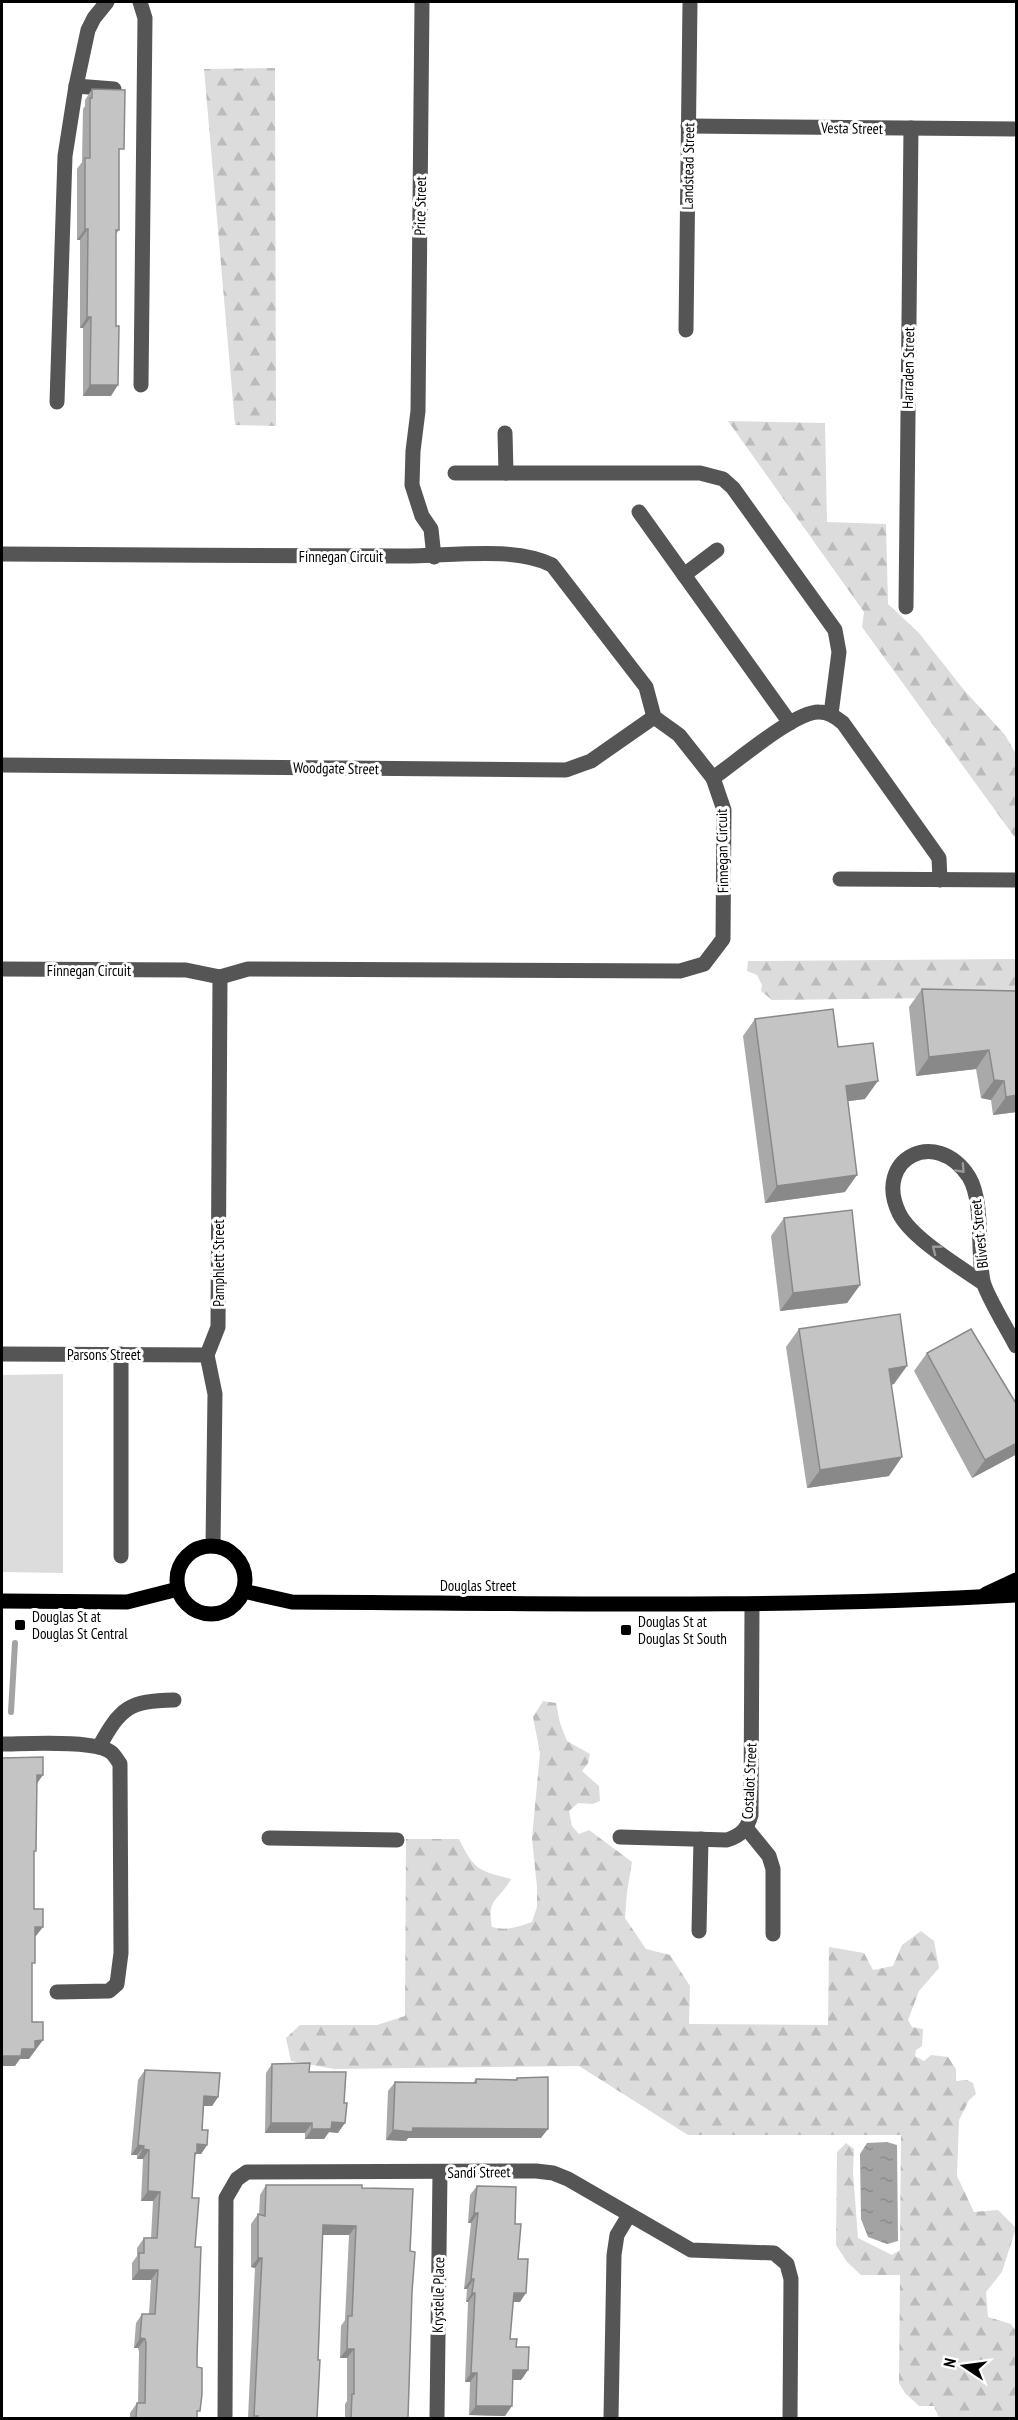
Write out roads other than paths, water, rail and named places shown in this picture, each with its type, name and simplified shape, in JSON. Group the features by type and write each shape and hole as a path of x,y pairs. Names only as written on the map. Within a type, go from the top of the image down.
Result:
{"main road":[{"path":"213,1546 228,1551 239,1561 245,1576 243,1591 234,1605 219,1613 210,1614 194,1610 187,1604 178,1589 177,1576 184,1559 200,1548 213,1546"},
{"name":"Douglas Street","path":"978,1597 1017,1580"},
{"path":"2,1601 127,1602 178,1589"},
{"name":"Douglas Street","path":"243,1591 292,1602 752,1604 920,1601 1017,1595"}],"street":[{"path":"57,402 63,176 76,86 88,30 93,18 107,2"},
{"path":"140,2 145,18 141,385"},
{"name":"Price Street","path":"422,2 418,411 412,451 412,485 422,516 431,529 434,557"},
{"name":"Landstead Street","path":"686,330 690,2"},
{"path":"76,86 114,88"},
{"name":"Vesta Street","path":"688,126 1017,129"},
{"name":"Harraden Street","path":"906,607 911,128"},
{"path":"505,433 506,473"},
{"path":"455,473 700,472 723,478 733,488 835,630 839,652 831,714"},
{"path":"639,512 789,723"},
{"path":"684,575 717,550"},
{"name":"Finnegan Circuit","path":"2,555 434,557 514,553 537,557 552,565 646,687 654,717 679,735 713,778 724,810 723,939 704,964 680,971 248,969 220,977 186,970 2,969"},
{"path":"713,778 800,716 817,711 831,714 843,723 939,858 940,880"},
{"name":"Woodgate Street","path":"2,765 566,770 591,761 654,717"},
{"path":"840,879 1017,880"},
{"name":"Pamphlett Street","path":"207,1355 218,1327 220,977"},
{"name":"Blivest Street","path":"983,1283 913,1231 900,1214 894,1196 894,1181 899,1166 910,1157 925,1150 942,1154 954,1162 969,1178 975,1195 983,1283 1017,1346"},
{"name":"Parsons Street","path":"2,1354 207,1355"},
{"path":"121,1354 121,1556"},
{"path":"207,1355 215,1394 213,1546"},
{"name":"Costalot Street","path":"620,1837 727,1840 747,1829 751,1815 752,1604"},
{"path":"99,1747 112,1724 130,1706 143,1701 174,1701"},
{"path":"2,1744 81,1744 99,1747 111,1752 120,1764 121,1953 117,1984 109,1991 57,1992"},
{"path":"747,1829 769,1856 774,1869 773,1934"},
{"path":"269,1838 397,1840"},
{"path":"699,1931 701,1839"},
{"name":"Sandi Street","path":"225,2418 226,2198 237,2179 247,2172 553,2172 691,2250 774,2253 787,2264 790,2279 790,2418"},
{"name":"Krystelle Place","path":"437,2418 440,2172"},
{"path":"611,2418 614,2255 617,2235 629,2215"}],"water":[{"path":"887,2142 897,2145 898,2241 887,2244 868,2237 861,2219 860,2154 867,2143"}],"waterway":[{"path":"11,1712 15,1643"}],"place":[{"name":"Douglas St at Douglas St Central","path":"20,1625"},
{"name":"Douglas St at Douglas St South","path":"626,1630"}]}
